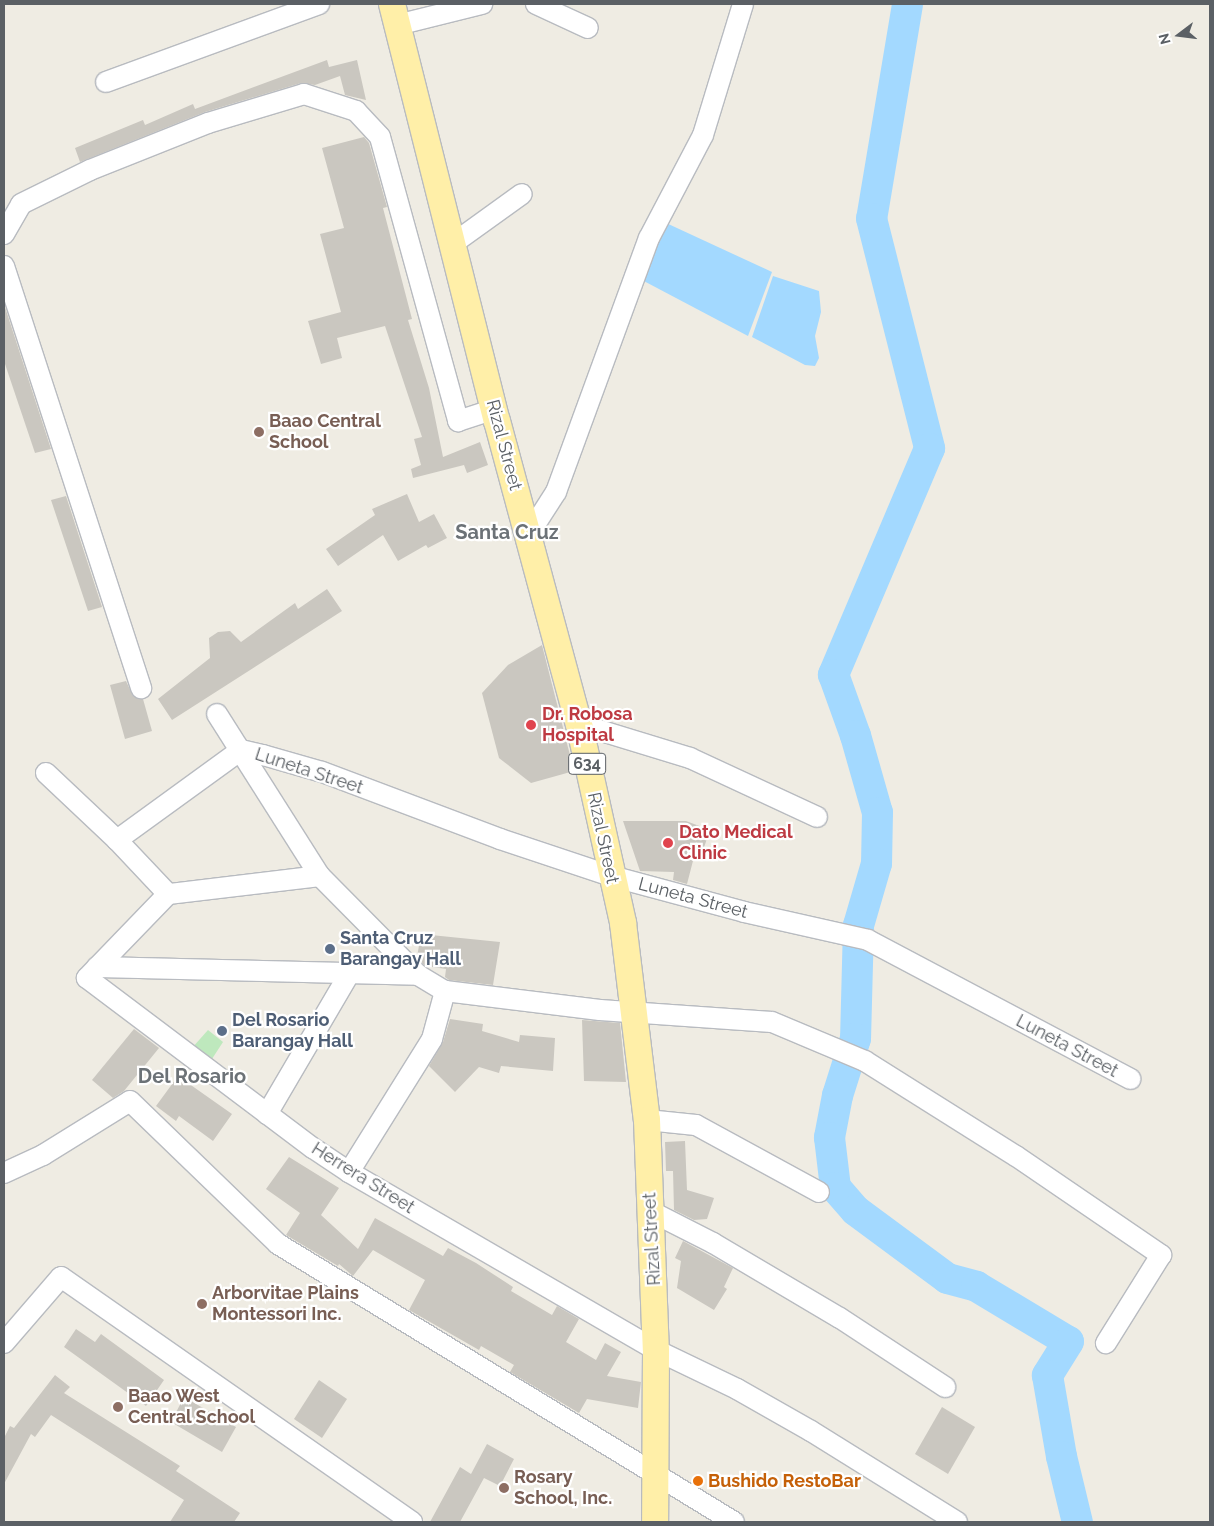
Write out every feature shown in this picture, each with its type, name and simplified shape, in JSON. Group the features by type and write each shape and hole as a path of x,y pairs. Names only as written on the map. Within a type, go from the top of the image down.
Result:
{"main road":[{"name":"Rizal Street","path":"394,14 451,245 579,724 611,876 623,923 647,1120 656,1350 655,1522"}],"street":[{"path":"106,82 319,4"},
{"path":"394,14 482,4"},
{"path":"536,4 588,28"},
{"path":"529,534 556,492 649,238 703,135 743,4"},
{"path":"4,234 21,204 90,170 208,123 304,94 356,111 380,137 458,422 494,409"},
{"path":"451,245 522,194"},
{"path":"4,266 141,688"},
{"path":"217,714 320,876 418,975 445,991 635,1012 772,1022 865,1061 1016,1156 1161,1255 1106,1343"},
{"path":"579,724 690,758 817,817"},
{"path":"117,840 241,750"},
{"name":"Luneta Street","path":"241,750 322,772 500,839 611,876 744,912 858,938 1130,1079"},
{"path":"46,773 117,840 168,894"},
{"path":"92,973 168,894 320,876"},
{"path":"92,973 418,975"},
{"name":"Herrera Street","path":"92,973 267,1114 349,1172 656,1350 736,1389 803,1427 957,1522"},
{"path":"267,1114 349,974"},
{"path":"349,1172 432,1039 445,991"},
{"path":"4,1174 43,1155 130,1101 278,1244 734,1522"},
{"path":"647,1120 696,1125 819,1192"},
{"path":"650,1211 697,1233 840,1318 945,1387"},
{"path":"4,1343 61,1277 412,1522"}],"green space":[{"path":"208,1030 223,1042 210,1062 192,1048"}],"water":[{"path":"664,222 772,272 748,336 640,279"},
{"path":"773,276 819,291 821,312 815,336 819,358 815,366 805,365 752,337"}],"building":[{"path":"327,60 329,67 357,60 366,100 345,95 340,76 315,85 301,83 205,112 80,162 75,148 143,120 145,125 193,104 195,109"},
{"path":"364,137 369,143 387,207 383,208 412,319 408,320 429,388 443,457 480,442 488,465 467,473 464,465 413,478 411,469 421,465 414,439 422,437 385,326 337,338 342,358 321,364 308,321 341,312 320,234 344,228 322,148"},
{"path":"4,304 51,449 35,453 4,361"},
{"path":"407,494 419,522 434,514 447,538 428,548 426,545 398,561 383,535 338,566 326,549 375,515 372,509"},
{"path":"66,496 102,607 88,611 51,500"},
{"path":"327,589 342,611 172,720 158,699 210,658 209,638 218,632 230,631 241,642 295,603 298,609"},
{"name":"Dr. Robosa Hospital","path":"542,645 574,771 531,783 499,758 482,693 508,665"},
{"path":"126,681 133,696 143,699 152,731 125,739 110,685"},
{"name":"Dato Medical Clinic","path":"623,821 686,821 710,830 701,856 694,857 687,884 673,880 674,872 640,871"},
{"path":"421,934 500,942 493,985 449,980 445,977 446,969 425,966 417,957"},
{"path":"450,1019 483,1024 482,1031 519,1042 520,1035 555,1038 553,1071 501,1066 499,1073 479,1067 455,1092 429,1066 443,1042"},
{"path":"582,1020 620,1023 626,1082 584,1081"},
{"path":"134,1029 159,1048 124,1091 113,1098 92,1080"},
{"path":"178,1076 232,1114 213,1141 179,1116 176,1121 156,1106"},
{"path":"685,1141 687,1190 714,1198 707,1219 694,1220 674,1210 673,1171 666,1171 665,1142"},
{"path":"289,1157 339,1188 321,1215 358,1249 375,1218 443,1256 448,1248 476,1263 513,1287 511,1291 552,1315 557,1306 579,1319 566,1342 596,1360 605,1343 621,1352 607,1376 641,1382 638,1408 587,1399 579,1413 510,1372 514,1365 481,1346 479,1350 409,1310 425,1280 373,1250 353,1276 339,1264 338,1266 286,1235 300,1213 266,1189"},
{"path":"683,1241 733,1268 724,1287 727,1289 714,1310 677,1288 681,1261 675,1258"},
{"path":"76,1329 95,1342 101,1334 164,1380 146,1406 64,1347"},
{"path":"55,1375 70,1387 64,1393 180,1466 176,1471 240,1513 234,1522 170,1522 184,1500 51,1415 35,1437 31,1434 4,1484 4,1438 10,1426 14,1428"},
{"path":"319,1380 347,1399 322,1438 294,1419"},
{"path":"184,1397 236,1427 222,1452 171,1422"},
{"path":"942,1407 975,1427 948,1474 915,1454"},
{"path":"487,1444 514,1459 500,1486 484,1478 460,1522 430,1522 460,1467 471,1474"}],"waterway":[{"path":"907,4 871,218 929,448 833,674 855,735 877,812 876,863 858,925 855,1038 837,1095 829,1137 835,1187 855,1210 947,1278 976,1286 1068,1341 1047,1375 1061,1456 1077,1522"}],"place":[{"name":"Baao Central School","path":"259,432"},
{"name":"Dr. Robosa Hospital","path":"531,725"},
{"name":"Dato Medical Clinic","path":"668,843"},
{"name":"Santa Cruz Barangay Hall","path":"330,949"},
{"name":"Del Rosario Barangay Hall","path":"222,1031"},
{"name":"Arborvitae Plains Montessori Inc.","path":"202,1304"},
{"name":"Baao West Central School","path":"118,1407"},
{"name":"Bushido RestoBar","path":"698,1481"},
{"name":"Rosary School, Inc.","path":"504,1488"}],"district":[{"name":"Santa Cruz","path":"507,532"},
{"name":"Del Rosario","path":"192,1076"}]}
